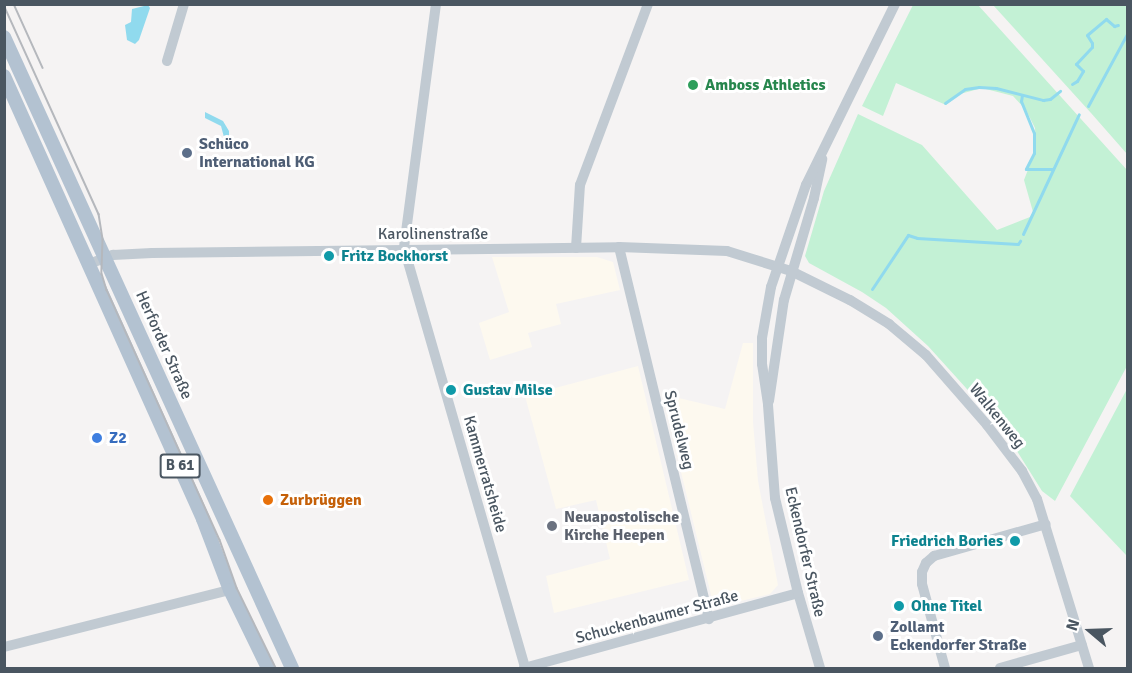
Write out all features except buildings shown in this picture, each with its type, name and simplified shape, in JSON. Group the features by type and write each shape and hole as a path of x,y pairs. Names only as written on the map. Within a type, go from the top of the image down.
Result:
{"main road":[{"name":"Herforder Straße","path":"4,37 106,256 292,669"},
{"name":"B 61","path":"4,76 203,519 230,590 268,669"},
{"path":"230,590 254,587"}],"street":[{"path":"167,61 184,4"},
{"name":"Kammerratsheide","path":"436,4 404,248 525,668"},
{"path":"576,248 580,185 648,4"},
{"name":"Eckendorfer Straße","path":"820,669 798,593 775,498 768,404 763,382 762,338 777,266 806,185 895,4"},
{"name":"Eckendorfer Straße","path":"768,404 780,321 814,198 824,152"},
{"name":"Karolinenstraße","path":"89,264 106,256 172,252 404,248 619,248 718,250 777,266"},
{"name":"Sprudelweg","path":"619,248 709,619"},
{"name":"Walkenweg","path":"777,266 792,271 872,312 926,355 987,425 1022,471 1037,499 1089,669"},
{"path":"945,669 922,584 922,572 926,562 934,556 1046,524"},
{"path":"4,646 230,590"},
{"name":"Schuckenbaumer Straße","path":"525,668 798,593"},
{"path":"1000,669 1082,645"}],"shaded area":[{"path":"492,257 597,257 613,262 620,290 556,304 561,324 528,333 532,347 490,360 479,323 509,312"},
{"path":"743,343 753,343 753,422 758,481 778,585 770,594 720,606 712,599 662,394 725,409"},
{"path":"638,366 689,580 554,613 546,576 610,559 596,500 556,509 525,396"}],"green space":[{"path":"913,5 978,5 1127,170 1127,366 1055,501 1042,491 1012,443 985,409 928,346 886,308 809,263 805,256 824,191 858,114 922,145 997,230 1030,217 1033,212 1024,180 1036,149 1035,128 1026,110 1013,96 982,88 960,94 946,105 896,83 883,116 862,106"},
{"path":"993,5 1127,5 1127,154 1091,113"},
{"path":"1127,389 1128,556 1070,496"}],"water":[{"path":"148,5 150,8 139,40 135,44 127,40 125,25 131,22 132,9"},
{"path":"205,112 223,121 229,131 229,141 225,141 221,126 205,118"}],"waterway":[{"path":"1072,84 1077,81 1083,71 1076,64 1092,47 1087,35 1106,19 1114,26 1118,25"},
{"path":"1088,106 1128,32"},
{"path":"945,103 965,89 979,87 996,88 1043,100 1050,99 1060,91"},
{"path":"1022,95 1021,101 1034,133 1034,153 1026,169 1053,169"},
{"path":"1023,234 1079,114"},
{"path":"872,289 908,235 917,238 1018,244 1020,241"}],"tram line":[{"path":"14,4 43,68"},
{"path":"4,5 99,214 103,240 102,274 107,290 220,540 237,588 276,668"}],"place":[{"name":"Amboss Athletics","path":"693,85"},
{"name":"Schüco International KG","path":"187,153"},
{"name":"Fritz Bockhorst","path":"329,256"},
{"name":"Gustav Milse","path":"451,390"},
{"name":"Z2","path":"97,438"},
{"name":"Zurbrüggen","path":"268,500"},
{"name":"Neuapostolische Kirche Heepen","path":"552,526"},
{"name":"Friedrich Bories","path":"1015,541"},
{"name":"Ohne Titel","path":"899,606"},
{"name":"Zollamt Eckendorfer Straße","path":"878,636"}]}
